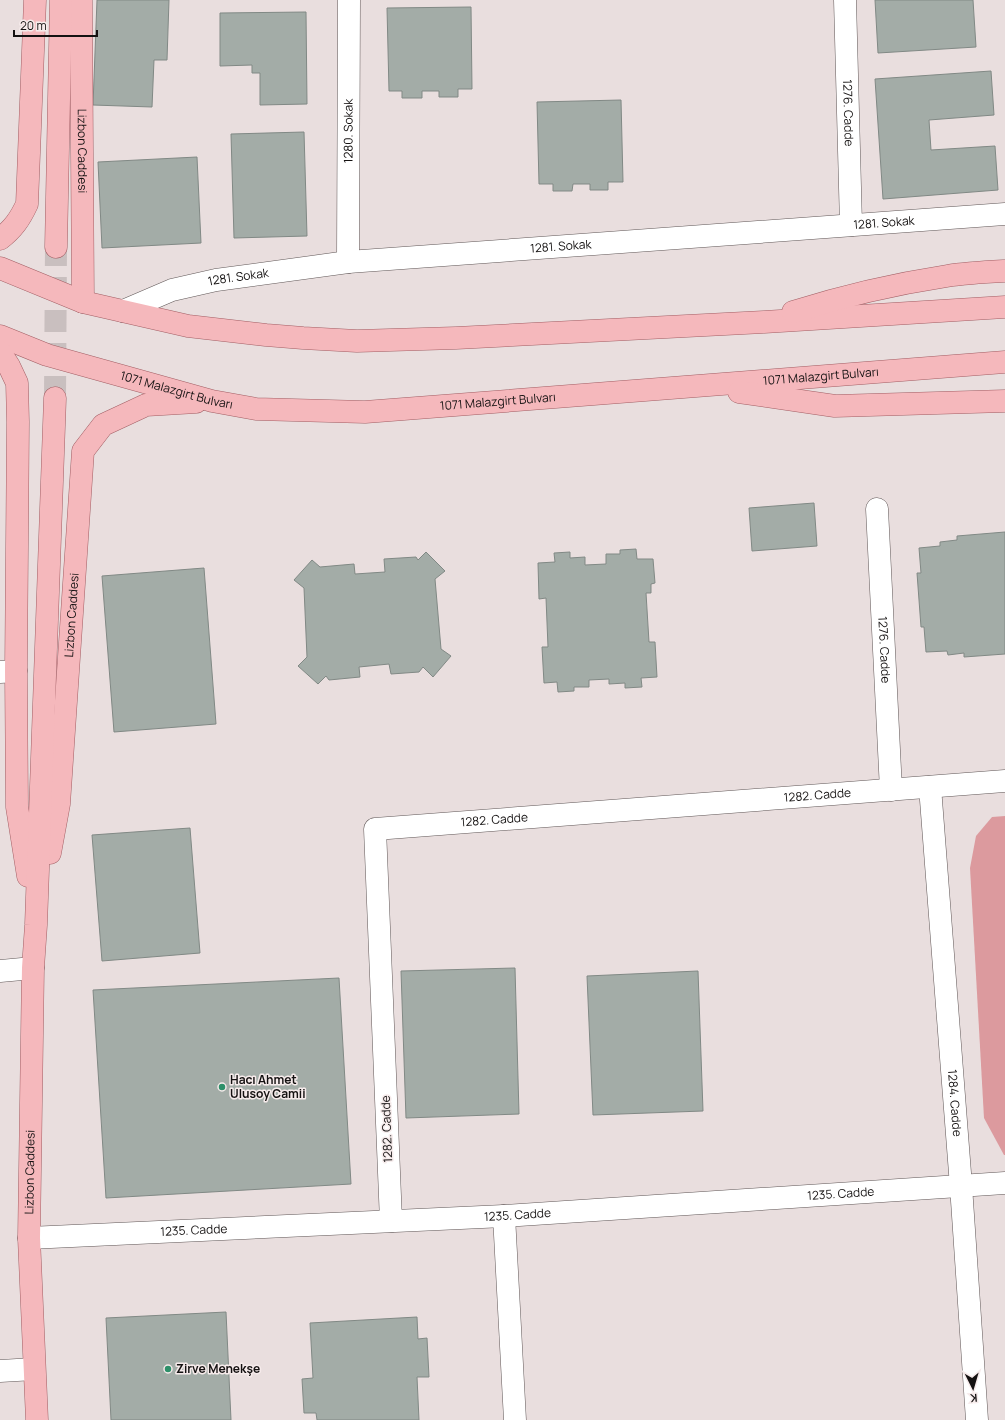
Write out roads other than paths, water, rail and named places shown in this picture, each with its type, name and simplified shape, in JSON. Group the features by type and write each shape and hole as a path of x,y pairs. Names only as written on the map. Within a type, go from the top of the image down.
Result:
{"main road":[{"path":"0,239 10,232 20,218 27,204 35,0"},
{"name":"Lizbon Caddesi","path":"56,247 61,0"},
{"name":"Lizbon Caddesi","path":"81,0 83,302"},
{"path":"0,268 83,302 188,326 303,338 357,341 456,338 764,322 1005,307"},
{"path":"764,322 827,301 884,288 948,276 1005,271"},
{"name":"1071 Malazgirt Bulvarı","path":"0,336 47,355 212,401 256,409 365,412 1005,362"},
{"name":"Lizbon Caddesi","path":"0,352 17,383 18,422 8,671 17,807 36,925"},
{"path":"700,387 835,406 1005,401"},
{"name":"Lizbon Caddesi","path":"37,1420 29,1238 30,1122 33,968 36,925 56,398"},
{"name":"Lizbon Caddesi","path":"36,925 59,804 83,451 102,425 146,405 212,401"}],"street":[{"name":"1280. Sokak","path":"348,262 349,0"},
{"name":"1276. Cadde","path":"845,0 851,225"},
{"name":"1281. Sokak","path":"123,312 172,290 216,280 348,262 1005,214"},
{"name":"1276. Cadde","path":"877,509 891,790"},
{"name":"1282. Cadde","path":"391,1221 375,829 1005,781"},
{"name":"1284. Cadde","path":"930,787 961,1186 977,1420"},
{"path":"0,971 33,968"},
{"name":"1235. Cadde","path":"29,1238 504,1216 1005,1183"},
{"path":"504,1216 515,1420"},
{"path":"0,1371 34,1369"}],"tunnel":[{"path":"55,398 56,247"}],"place":[{"name":"Hacı Ahmet Ulusoy Camii","path":"222,1087"},
{"name":"Zirve Menekşe","path":"168,1369"}]}
